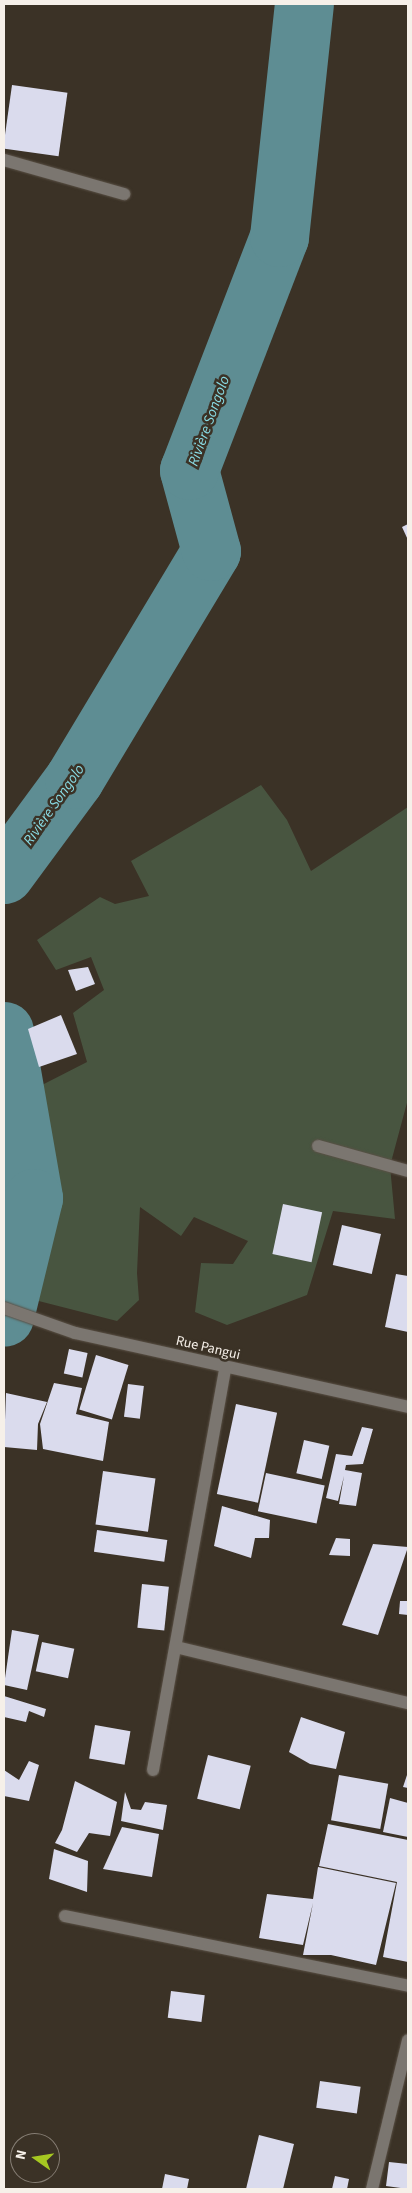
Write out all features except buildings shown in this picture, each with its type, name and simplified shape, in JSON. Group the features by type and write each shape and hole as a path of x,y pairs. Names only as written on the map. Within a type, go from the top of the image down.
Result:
{"street":[{"path":"4,160 124,194"},
{"path":"318,1146 408,1171"},
{"name":"Rue Pangui","path":"4,1308 31,1320 74,1333 408,1407"},
{"path":"153,1770 226,1368"},
{"path":"176,1647 408,1703"},
{"path":"65,1916 408,1986"},
{"path":"372,2189 408,2040"}],"green space":[{"path":"261,785 287,820 311,871 408,807 408,1099 390,1166 395,1219 333,1211 307,1295 227,1325 195,1312 201,1263 233,1264 248,1241 194,1217 181,1236 140,1207 137,1273 139,1300 117,1321 23,1297 4,1286 4,1068 12,1068 8,1041 22,1033 40,1086 87,1062 73,1013 104,990 91,957 56,970 37,940 100,897 115,904 149,896 131,861"}],"waterway":[{"name":"Rivière Songolo","path":"4,874 74,779 211,551 189,470 279,237 304,4"},
{"name":"Rivière Songolo","path":"4,1031 33,1198 4,1317"}]}
